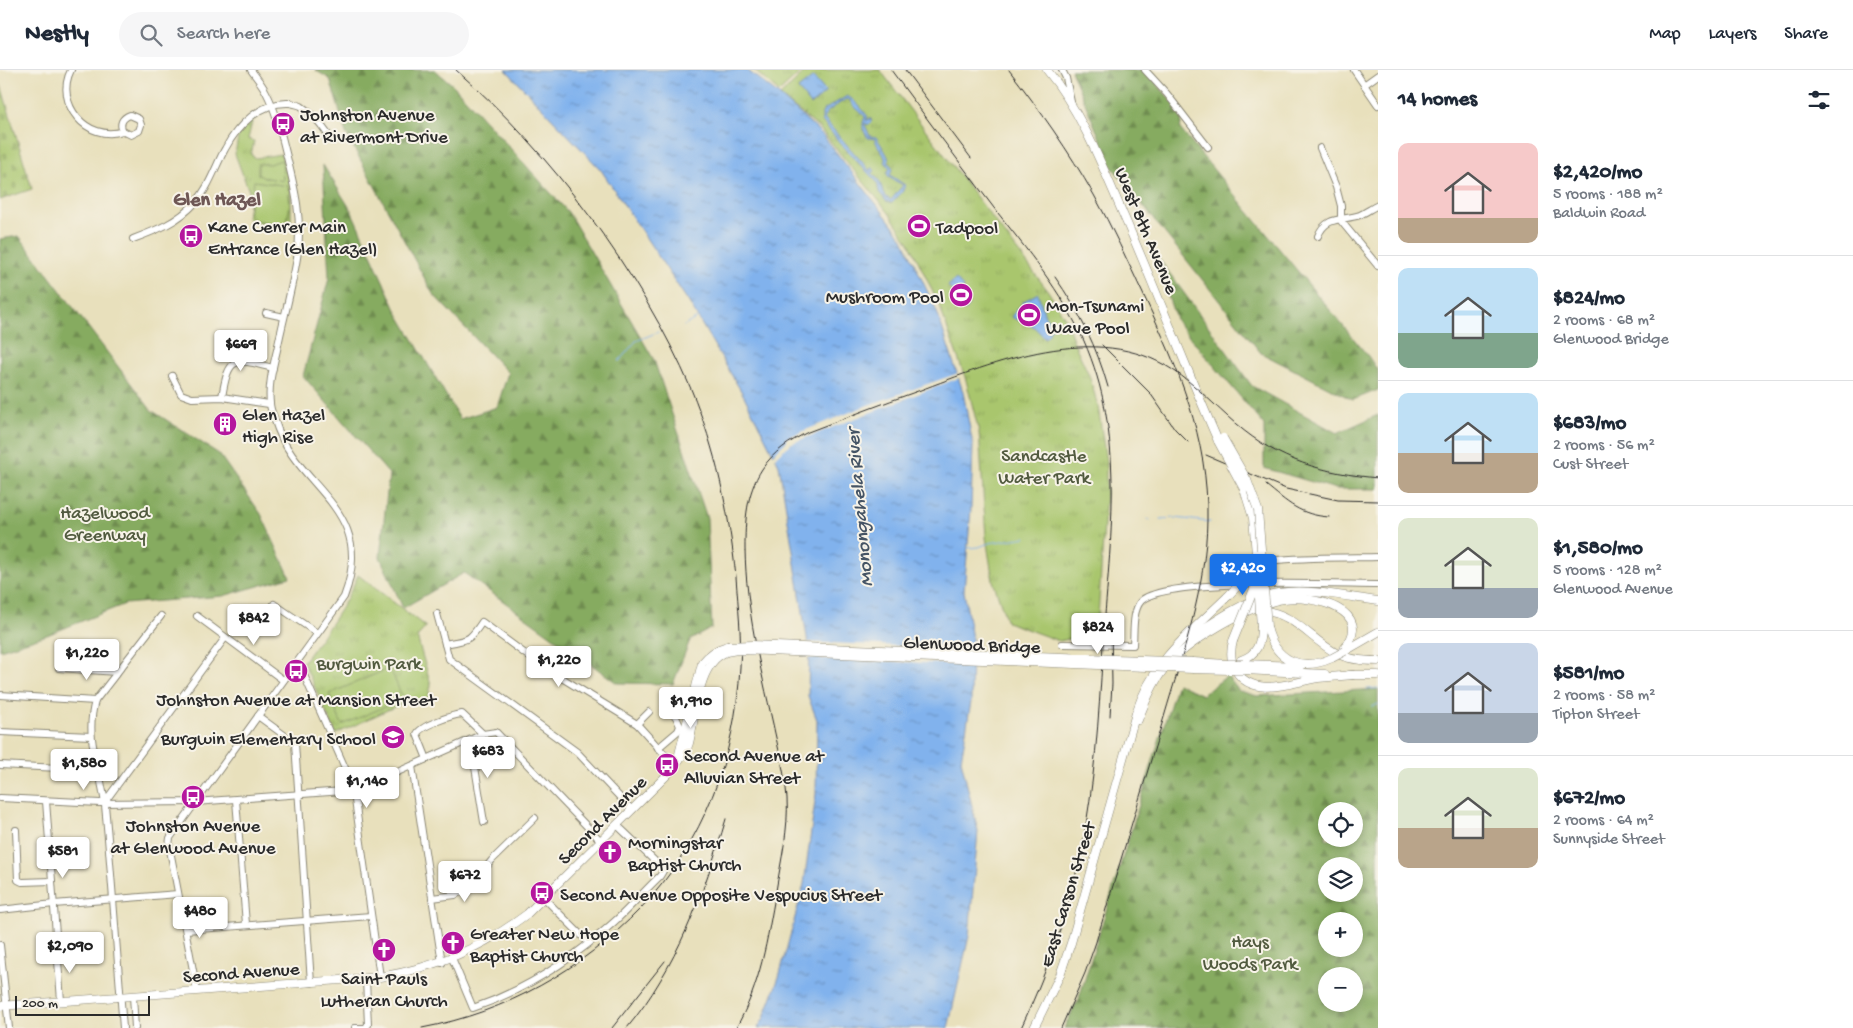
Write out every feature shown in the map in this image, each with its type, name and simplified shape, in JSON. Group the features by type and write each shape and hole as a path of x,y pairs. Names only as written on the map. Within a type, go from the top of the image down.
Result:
{"main road":[{"path":"1047,70 1071,103"},
{"name":"West 8th Avenue","path":"1071,103 1089,135 1203,404 1221,440"},
{"path":"1221,440 1248,500 1253,518 1258,558 1253,596 1233,641 1231,657 1233,666 1244,680 1258,686 1271,687 1318,678 1378,674"},
{"path":"1221,440 1247,480 1258,510 1264,627 1256,651 1243,665"},
{"path":"1121,766 1140,698 1147,683 1167,655 1249,574 1258,558"},
{"path":"1257,575 1264,627 1276,648 1286,658 1304,664 1316,664"},
{"path":"1167,655 1185,641 1222,618 1268,596 1292,592 1378,601"},
{"path":"1121,766 1145,702 1164,669 1186,648 1259,606 1285,599 1300,598 1328,604 1345,612 1350,618 1352,626 1350,640 1344,651"},
{"path":"1236,618 1259,611 1278,613 1336,653 1351,659 1378,662"},
{"path":"1228,665 1294,666 1316,664 1332,658 1378,632"},
{"name":"Second Avenue","path":"3,1005 366,979 411,972 442,963 500,933 527,914 660,784 686,751 706,672 715,658 727,649"},
{"name":"Glenwood Bridge","path":"727,649 1193,666 1228,665"},
{"path":"1351,659 1378,657"},
{"name":"Glenwood Bridge","path":"1193,666 1216,663 1228,665"},
{"path":"1243,665 1353,675"},
{"name":"East Carson Street","path":"1034,1028 1060,975 1071,943 1121,766"}],"street":[{"path":"71,70 65,90 74,114 98,132 118,133 122,131"},
{"path":"197,991 169,840 194,802 344,597 352,570 352,553 347,530 338,511 289,450 278,430 270,404 273,368 298,257 299,224 297,195 278,123 266,92 251,70"},
{"name":"West 8th Avenue","path":"1062,70 1066,78 1071,103"},
{"path":"1145,70 1167,94 1208,147"},
{"path":"1354,70 1378,105"},
{"path":"1364,85 1378,75"},
{"path":"133,239 162,228 180,218 203,193 226,147 243,124 256,112 286,103 299,104 328,133"},
{"path":"1320,148 1336,187 1341,206 1340,218 1378,266"},
{"path":"1318,236 1333,219 1361,214 1378,205"},
{"path":"266,313 284,317"},
{"path":"222,397 228,368 233,364 246,361 273,368"},
{"path":"172,376 181,394 192,398 222,397 270,404"},
{"path":"1244,480 1253,506 1262,585"},
{"path":"1222,585 1223,573 1227,569 1258,558 1378,557"},
{"path":"1062,644 1133,645 1136,612 1139,603 1145,598 1182,588 1222,585 1378,585"},
{"path":"274,604 317,633"},
{"path":"437,614 449,659 577,752 632,810"},
{"path":"123,1028 104,803 91,736 90,717 95,701 161,616"},
{"path":"197,616 283,680"},
{"path":"444,644 467,640 472,637 482,622 539,664 637,724 666,756 676,762"},
{"path":"104,803 225,638"},
{"path":"296,663 300,666 354,791 380,977"},
{"path":"59,668 117,672"},
{"path":"0,695 95,701"},
{"path":"658,748 678,731 680,726 676,718 665,706"},
{"path":"637,724 649,712"},
{"path":"427,759 417,734 418,731 450,716 462,714 483,734"},
{"path":"258,716 295,744 311,983"},
{"path":"0,732 91,736"},
{"path":"0,798 104,803 194,802 354,791 483,734 496,732 601,842"},
{"path":"468,742 473,755 484,822"},
{"path":"0,765 98,770"},
{"path":"412,766 442,963"},
{"path":"236,800 246,924"},
{"path":"46,801 61,1001"},
{"path":"432,898 455,895 473,884 492,860 534,818"},
{"path":"452,958 473,1008 525,987 589,943 614,922 663,871 618,826"},
{"path":"16,830 18,880 22,882 52,881"},
{"path":"0,910 178,894"},
{"path":"544,898 589,943"},
{"path":"186,930 371,916"},
{"path":"0,945 3,1005 9,1028"},
{"path":"355,1028 367,1026 369,1022 366,979"},
{"path":"133,996 135,1028"}],"green space":[{"path":"315,70 435,70 454,86 568,212 654,360 707,518 712,628 690,640 673,684 617,683 464,573 403,608 380,557 389,474 303,376 329,278 323,165 351,210 397,312 460,419 497,407 508,373 433,294 346,133 330,79"},
{"path":"754,70 803,70 779,92"},
{"name":"Sandcastle Water Park","path":"807,70 880,70 1048,291 1065,318 1089,375 1098,406 1106,461 1106,493 1098,617 1095,628 1083,636 1082,639 1059,641 1007,622 993,581 986,537 979,432 966,380 939,305 910,244 889,213 820,129 780,96"},
{"path":"1071,70 1145,70 1183,114 1180,129 1368,356 1378,371 1378,390 1353,400 1261,353 1112,167"},
{"path":"0,82 32,189 0,200"},
{"path":"253,118 248,139 254,141 251,155 256,158 281,154 291,185 291,228 258,223 247,218 250,194 235,154 239,132"},
{"path":"282,160 283,181 258,175 258,164 269,164"},
{"path":"254,181 288,186 290,205 286,225 254,220 249,213"},
{"name":"Hazelwood Greenway","path":"19,236 151,410 219,454 261,514 290,577 223,596 125,604 47,635 0,650 0,239"},
{"path":"1151,248 1252,386 1337,433 1378,415 1378,489 1336,489 1264,468 1264,425 1177,322"},
{"name":"Burgwin Park","path":"358,575 426,627 417,637 431,685 427,703 409,700 336,734 303,662 340,610"},
{"path":"390,668 403,699 342,725 329,694"},
{"name":"Hays Woods Park","path":"1227,676 1239,691 1257,696 1378,689 1378,1028 1064,1028 1079,998 1177,683 1202,695"}],"water":[{"name":"Monongahela River","path":"506,70 747,70 779,95 822,134 902,237 937,312 963,392 973,445 971,509 964,591 972,639 971,702 961,760 978,831 969,936 948,1028 758,1028 764,1018 779,977 804,884 816,794 817,720 808,696 809,650 779,465 744,396 688,301 601,170"},
{"path":"813,77 826,92 811,105 798,89"},
{"path":"847,96 856,102 866,114 868,117 866,121 870,118 872,121 868,125 865,123 865,125 870,136 876,137 888,156 889,163 893,168 890,175 905,185 903,191 892,203 886,201 879,192 877,182 822,121 824,110","holes":["846,99 850,100 865,117 863,123 864,130 868,138 875,139 883,154 885,162 890,168 887,173 888,177 903,185 891,200 885,195 879,180 872,174 875,171 872,167 870,171 825,120 824,117 827,112"]},
{"name":"Mushroom Pool","path":"956,279 963,287 969,306 966,310 958,309 957,299 948,286"},
{"name":"Mon-Tsunami Wave Pool","path":"1038,293 1045,316 1054,326 1045,338 1034,327 1011,317 1024,301"}],"pier":[{"path":"959,373 961,377 790,444 773,459 771,456 786,442 786,438 868,405"},
{"path":"805,642 974,649 974,665 806,658"}],"waterway":[{"path":"687,324 699,317"},
{"path":"619,361 636,341 658,332"},
{"path":"1161,519 1175,518 1210,522"},
{"path":"968,548 1026,537"},
{"path":"1367,689 1378,688"},
{"path":"1372,707 1378,704"}],"railway":[{"path":"422,1028 484,1011 513,999 568,969 618,930 663,883 699,827 723,765 732,733 737,700 740,656 740,622 736,577 730,529 720,481 700,412 671,346 620,260 559,176 491,102 456,70"},
{"path":"891,70 1055,288 1065,305 1084,341 1097,376 1105,411 1110,447 1112,483 1110,555 1098,727 1090,801 1081,851 1068,903 1052,954 1021,1028"},
{"path":"905,70 971,158"},
{"path":"1009,70 1054,131 1094,195 1157,323 1189,405 1203,461 1206,490 1207,520 1203,570 1186,644 1096,942 1061,1028"},
{"path":"1055,277 1072,303 1086,330 1108,387"},
{"path":"1102,345 1150,393 1175,429 1188,442"},
{"path":"736,1028 752,995 762,961 787,821 785,779 751,615 745,549 746,518 753,488 762,469 777,452 788,443 808,432 980,368 1012,358 1045,351 1079,347 1112,348 1143,355 1173,370 1190,382 1252,437 1285,456 1302,463 1339,473 1378,478"},
{"path":"1206,455 1286,489 1338,500 1378,501"},
{"path":"1266,485 1288,503 1302,511 1329,517"},
{"path":"1110,716 1112,684 1111,628"},
{"path":"627,1028 660,981 687,929 708,875 726,819"},
{"path":"612,1028 665,961"}],"place":[{"name":"Johnston Avenue at Rivermont Drive","path":"283,124"},
{"name":"Tadpool","path":"919,226"},
{"name":"Kane Cenrer Main Entrance (Glen Hazel)","path":"191,236"},
{"name":"Mushroom Pool","path":"961,295"},
{"name":"Mon-Tsunami Wave Pool","path":"1029,315"},
{"name":"Glen Hazel High Rise","path":"225,424"},
{"name":"Johnston Avenue at Mansion Street","path":"296,671"},
{"name":"Burgwin Elementary School","path":"393,737"},
{"name":"Second Avenue at Alluvian Street","path":"667,765"},
{"name":"Johnston Avenue at Glenwood Avenue","path":"193,797"},
{"name":"Morningstar Baptist Church","path":"610,852"},
{"name":"Second Avenue Opposite Vespucius Street","path":"542,893"},
{"name":"Greater New Hope Baptist Church","path":"453,943"},
{"name":"Saint Pauls Lutheran Church","path":"384,950"}],"district":[{"name":"Glen Hazel","path":"217,198"}]}
